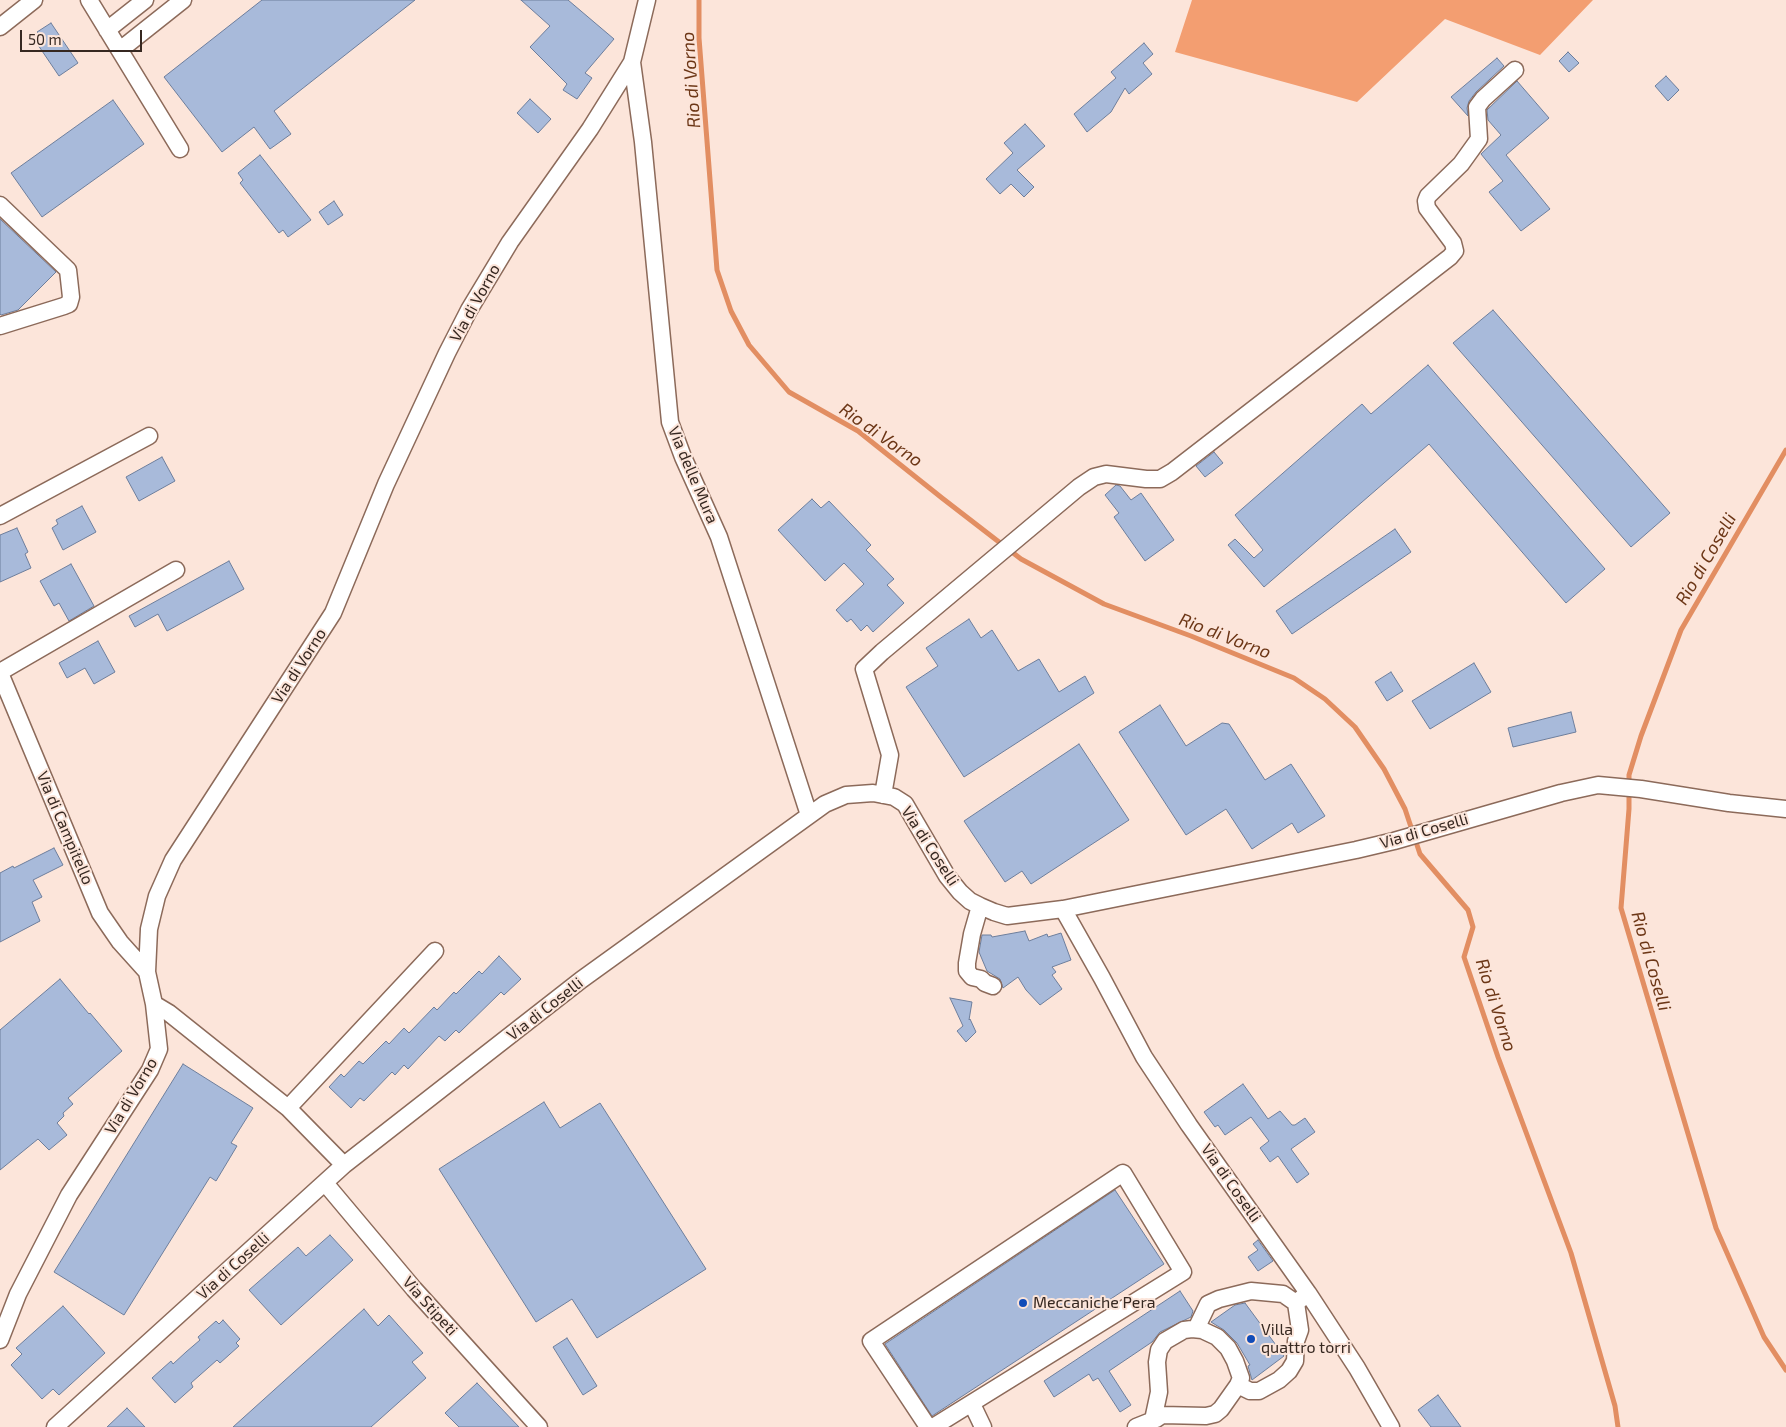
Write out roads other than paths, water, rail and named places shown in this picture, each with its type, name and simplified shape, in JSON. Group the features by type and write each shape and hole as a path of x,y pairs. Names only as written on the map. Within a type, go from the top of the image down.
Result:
{"street":[{"path":"0,27 34,0"},
{"path":"89,0 180,149"},
{"path":"107,30 145,0"},
{"path":"120,50 183,0"},
{"name":"Via di Vorno","path":"0,1340 18,1294 69,1195 150,1070 159,1049 154,1004 147,972 149,929 158,896 173,860 333,613 386,484 447,352 469,310 510,242 590,129 632,62 647,0"},
{"name":"Via delle Mura","path":"632,62 643,142 670,422 719,537 810,815"},
{"path":"883,795 890,755 864,668 1078,487 1094,477 1106,474 1160,479 1172,472 1450,257 1455,251 1453,243 1428,208 1426,201 1428,196 1461,164 1479,139 1477,107 1483,99 1515,70"},
{"path":"0,205 68,270 71,297 70,304 0,326"},
{"path":"0,516 149,436"},
{"path":"0,673 176,570"},
{"name":"Via di Campitello","path":"0,673 100,913 120,942 147,972"},
{"name":"Via di Coselli","path":"55,1426 344,1165 581,980 825,804 846,795 873,793 894,797 905,804 947,876 960,892 970,901 1007,916 1063,910 1394,841 1561,793 1598,785 1619,786 1728,803 1786,809"},
{"path":"980,906 972,934 967,963 968,972 972,977 981,979 993,986"},
{"name":"Via di Coselli","path":"1063,910 1144,1057 1302,1298 1356,1368 1390,1427"},
{"path":"288,1108 434,950"},
{"path":"154,1004 169,1013 288,1108 344,1165"},
{"path":"928,1427 871,1341 1123,1173 1183,1272 933,1427"},
{"name":"Via Stipeti","path":"325,1183 414,1289 539,1427"},
{"path":"1196,1329 1208,1304 1239,1293 1251,1291 1302,1298 1300,1330 1296,1341 1295,1361 1289,1371 1279,1380 1259,1391 1250,1391 1238,1385"},
{"path":"1136,1427 1153,1420 1162,1415 1196,1417 1214,1414 1221,1409 1241,1378 1236,1360 1228,1348 1214,1334 1196,1329 1184,1330 1165,1341 1159,1350 1157,1368 1159,1392 1153,1420"},
{"path":"972,1404 983,1427"}],"waterway":[{"name":"Rio di Vorno","path":"699,0 699,38 717,270 731,311 749,345 789,392 858,431 1021,559 1104,604 1191,636 1294,678 1325,699 1355,727 1384,769 1405,809 1420,854 1468,910 1473,927 1464,957 1498,1057 1571,1253 1615,1406 1618,1427"},
{"name":"Rio di Coselli","path":"1786,450 1681,630 1641,736 1629,775 1629,809 1621,908 1716,1228 1764,1337 1786,1370"}],"place":[{"name":"Meccaniche Pera","path":"1023,1303"},
{"name":"Villa quattro torri","path":"1251,1339"}]}
